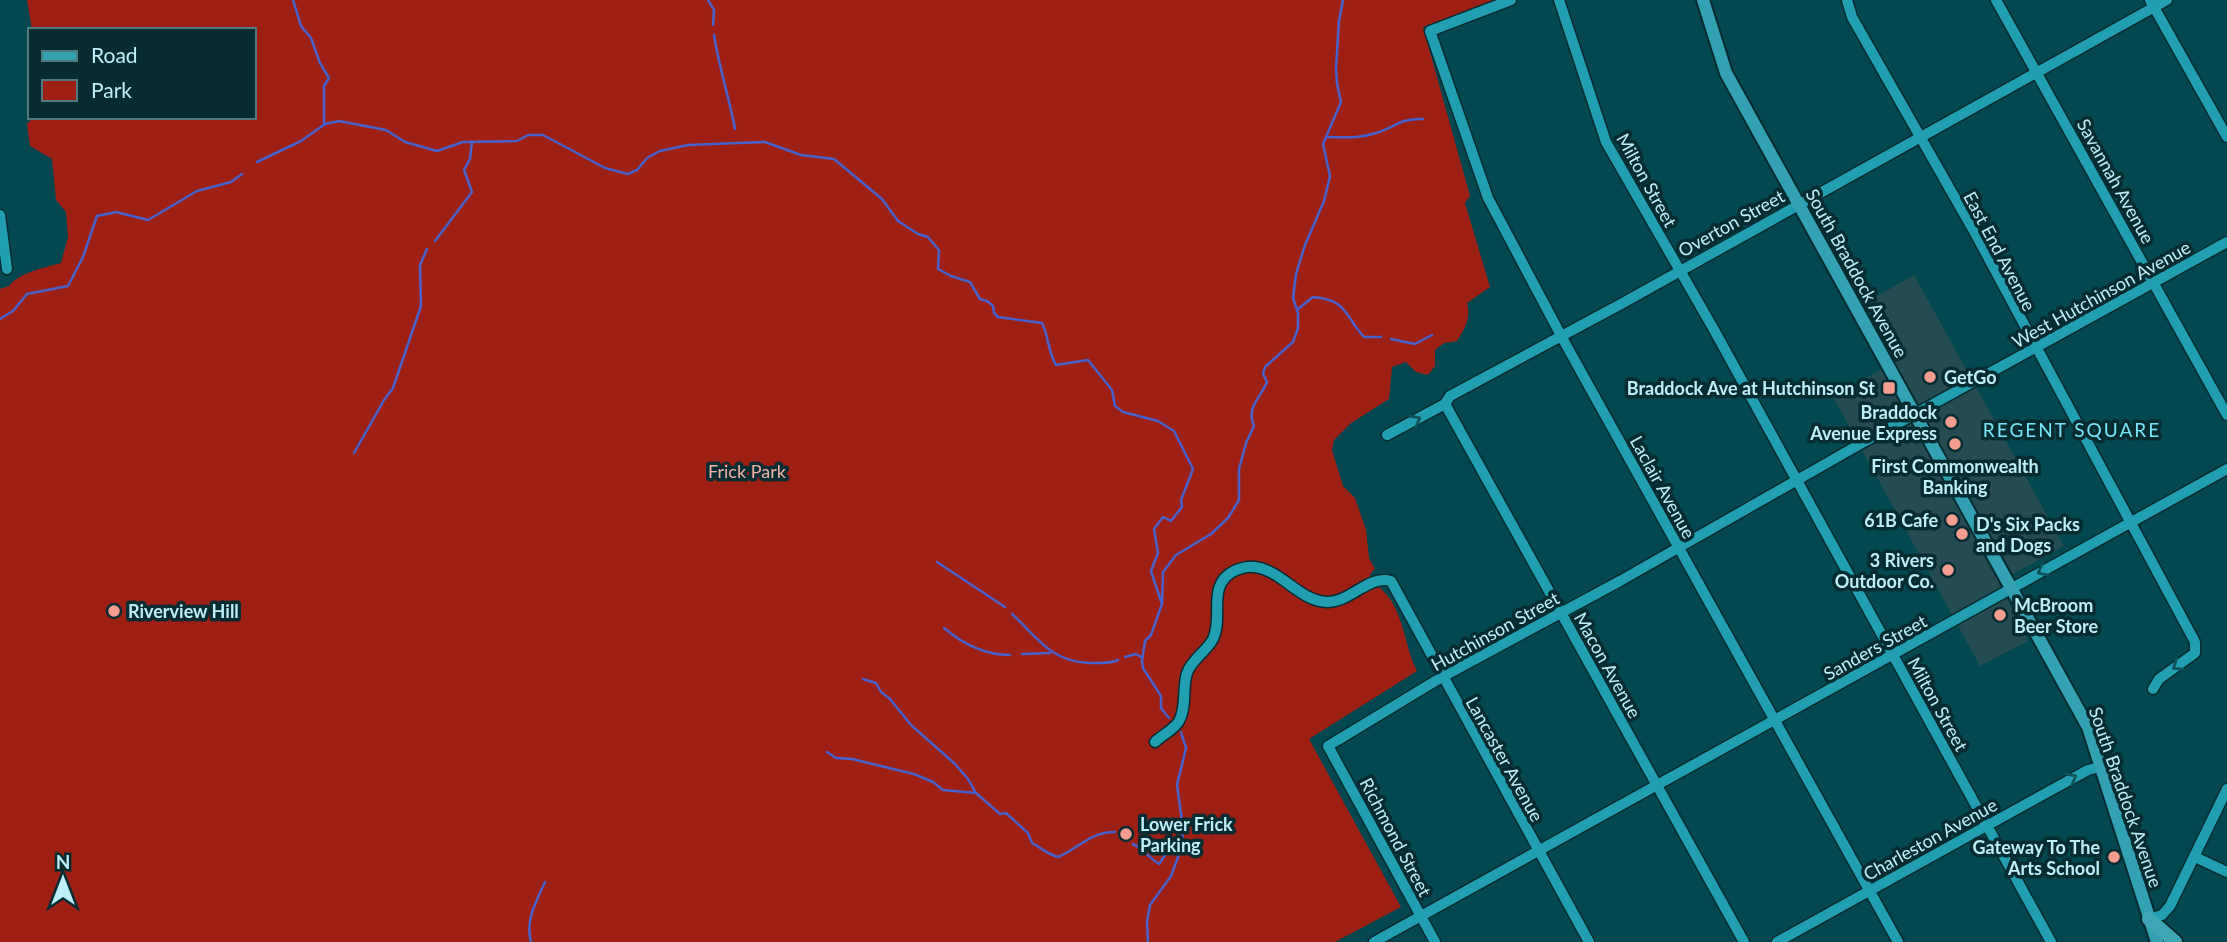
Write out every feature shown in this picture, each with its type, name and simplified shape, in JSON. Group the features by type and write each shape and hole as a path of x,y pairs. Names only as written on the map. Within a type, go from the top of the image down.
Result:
{"highway":[{"path":"2149,919 2175,942"}],"main road":[{"name":"South Braddock Avenue","path":"1703,0 1726,73 2088,727 2157,942"}],"street":[{"name":"Laclair Avenue","path":"1511,0 1432,28 1429,35 1482,186 1560,335 1898,942"},
{"name":"Milton Street","path":"1559,0 1606,142 1713,328 2051,942"},
{"name":"East End Avenue","path":"1847,0 1852,16 1975,233 2035,349 2195,642 2195,653 2159,679 2153,689"},
{"name":"Savannah Avenue","path":"1996,0 2227,415"},
{"name":"Overton Street","path":"1387,435 1445,398 1621,304 2037,71 2152,3 2167,0"},
{"path":"2152,3 2227,137"},
{"path":"0,215 7,269"},
{"name":"West Hutchinson Avenue","path":"1797,482 2227,242"},
{"name":"Macon Avenue","path":"1445,398 1560,612 1744,942"},
{"name":"Sanders Street","path":"1374,942 2227,469"},
{"name":"Hutchinson Street","path":"1328,746 1442,677 1620,582 1797,482"},
{"name":"Lancaster Avenue","path":"1155,742 1179,721 1187,671 1213,638 1217,595 1228,574 1254,567 1290,583 1307,597 1326,602 1343,600 1373,581 1383,579 1391,582 1588,942"},
{"name":"Richmond Street","path":"1328,746 1435,942"},
{"name":"Charleston Avenue","path":"1777,942 2088,770 2100,767"},
{"path":"2149,919 2166,912 2227,789"},
{"path":"2195,857 2227,872"}],"shaded area":[{"name":"REGENT SQUARE","path":"1914,275 2064,546 1999,582 2028,641 1980,666 1833,397 1896,361 1867,302"}],"green space":[{"name":"Frick Park","path":"27,0 1494,0 1423,27 1470,196 1465,203 1490,287 1467,303 1468,318 1462,332 1457,341 1444,343 1435,350 1435,366 1428,375 1416,372 1406,362 1392,367 1389,399 1351,423 1334,440 1332,450 1343,486 1355,498 1366,530 1369,558 1375,569 1370,574 1376,588 1379,587 1388,596 1399,616 1417,671 1309,739 1401,907 1335,942 0,942 0,289 26,274 61,263 68,237 66,212 56,200 52,159 30,146 27,124 32,119 256,119 256,28 32,28"}],"waterway":[{"path":"293,0 301,26 311,38 329,78 324,86 324,123"},
{"path":"708,0 714,10 713,25"},
{"path":"1169,718 1161,708 1161,696 1143,668 1145,641 1151,635 1162,604 1163,572 1176,555 1211,534 1228,518 1239,500 1239,469 1254,426 1253,408 1267,382 1263,374 1265,367 1293,342 1298,328 1298,313 1293,298 1296,274 1324,201 1330,176 1323,144 1341,102 1336,68 1343,0"},
{"path":"714,35 735,129"},
{"path":"1327,137 1364,136 1383,131 1403,121 1423,119"},
{"path":"257,162 301,141 325,124 339,121 386,130 405,142 437,151 463,142 517,141 528,135 543,135 605,168 628,174 660,151 688,145 765,142 801,155 834,159 882,199 898,221 928,237 939,250 938,269 970,282 980,299 993,306 998,317 1042,323 1056,365 1088,360 1112,390 1115,406 1123,412 1158,421 1174,431 1193,469 1181,500 1182,507 1171,521 1163,517 1154,529 1158,553 1151,571 1162,604"},
{"path":"435,241 472,192 464,170 470,159 472,142"},
{"path":"0,319 13,311 27,294 68,286 83,257 97,216 116,212 148,220 197,191 231,182 242,174"},
{"path":"354,453 393,388 421,306 420,265 427,249"},
{"path":"1298,309 1313,297 1333,301 1344,310 1364,337 1381,337"},
{"path":"1391,339 1415,344 1432,335"},
{"path":"937,562 1005,607"},
{"path":"1012,614 1046,647 1065,658 1090,663 1118,660"},
{"path":"944,628 975,648 1010,655"},
{"path":"1022,654 1050,653"},
{"path":"1125,657 1136,654 1141,657"},
{"path":"863,679 876,683 911,725 955,764 976,793 1000,814 1006,813 1028,833 1032,843 1051,855 1058,857 1098,835 1115,832"},
{"path":"1148,942 1147,921 1150,905 1171,876 1182,846 1183,828 1177,785 1186,748 1181,732"},
{"path":"827,752 836,758 852,759 914,774 933,782 943,790 976,793"},
{"path":"1133,844 1159,864 1173,844 1180,845"},
{"path":"531,942 530,919 545,882"}],"place":[{"name":"GetGo","path":"1930,377"},
{"name":"Braddock Ave at Hutchinson St","path":"1889,388"},
{"name":"Braddock Avenue Express","path":"1951,422"},
{"name":"First Commonwealth Banking","path":"1955,444"},
{"name":"61B Cafe","path":"1952,520"},
{"name":"D's Six Packs and Dogs","path":"1962,534"},
{"name":"3 Rivers Outdoor Co.","path":"1948,570"},
{"name":"Riverview Hill","path":"114,611"},
{"name":"McBroom Beer Store","path":"2000,615"},
{"name":"Lower Frick Parking","path":"1126,834"},
{"name":"Gateway To The Arts School","path":"2114,857"}],"district":[{"name":"REGENT SQUARE","path":"2072,429"}]}
